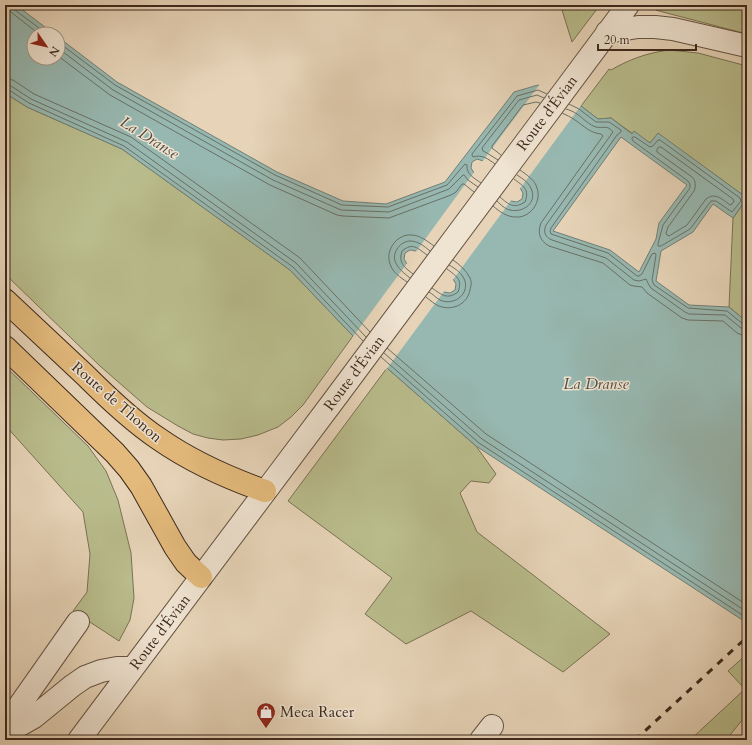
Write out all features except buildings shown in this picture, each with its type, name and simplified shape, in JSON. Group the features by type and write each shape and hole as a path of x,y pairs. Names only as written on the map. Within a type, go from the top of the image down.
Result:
{"main road":[{"name":"Route de Thonon","path":"5,300 112,402 158,439 210,469 237,482 265,492"},
{"path":"5,347 115,453 129,469 175,548 186,564 201,577"}],"street":[{"name":"Route d'Évian","path":"87,737 133,668 628,5"},
{"path":"607,32 638,27 655,27 673,29 747,46"},
{"path":"5,727 78,622"},
{"path":"5,727 20,725 34,717 85,677 101,671 116,668 133,668"}],"green space":[{"path":"559,5 600,5 572,42"},
{"path":"654,5 747,5 747,34 659,11 656,10"},
{"path":"669,50 698,53 747,66 747,198 658,134 650,143 634,132 633,134 611,118 598,119 581,106 609,69 611,70 646,55"},
{"path":"5,93 27,107 122,149 290,270 353,336 303,405 291,417 278,427 258,435 241,439 223,440 193,434 147,407 100,366 5,274"},
{"path":"747,199 747,322 729,307 733,218"},
{"path":"5,366 88,446 106,471 118,500 131,553 134,598 130,620 119,641 73,611 87,592 90,554 83,512 5,425"},
{"path":"387,368 476,446 496,474 489,483 471,481 460,493 477,532 610,634 563,672 471,611 406,644 365,614 392,578 288,501"},
{"path":"747,654 747,714 726,740 690,740 745,689 728,671"}],"water":[{"name":"La Dranse","path":"5,5 16,5 44,26 26,26 26,66 66,66 66,43 117,82 277,172 343,201 386,204 445,182 514,92 538,85 581,106 598,119 611,118 632,134 634,131 650,143 658,133 747,198 733,218 713,204 693,232 661,251 656,281 689,305 729,307 747,322 747,623 476,446 353,336 290,270 122,149 27,107 5,93","holes":["621,137 687,185 659,223 656,239 639,272 610,250 553,231","477,159 483,161 520,188 523,193 522,199 517,202 511,201 474,173 471,168 472,162","410,250 416,251 453,279 456,284 455,290 450,293 444,292 407,264 404,259 405,253"]}],"pier":[{"path":"540,84 582,104 519,190 482,162"},
{"path":"475,171 512,199 452,281 415,253"},
{"path":"408,262 445,290 386,370 352,338"}],"railway":[{"path":"635,740 747,637"}],"place":[{"name":"Meca Racer","path":"266,729"}]}
